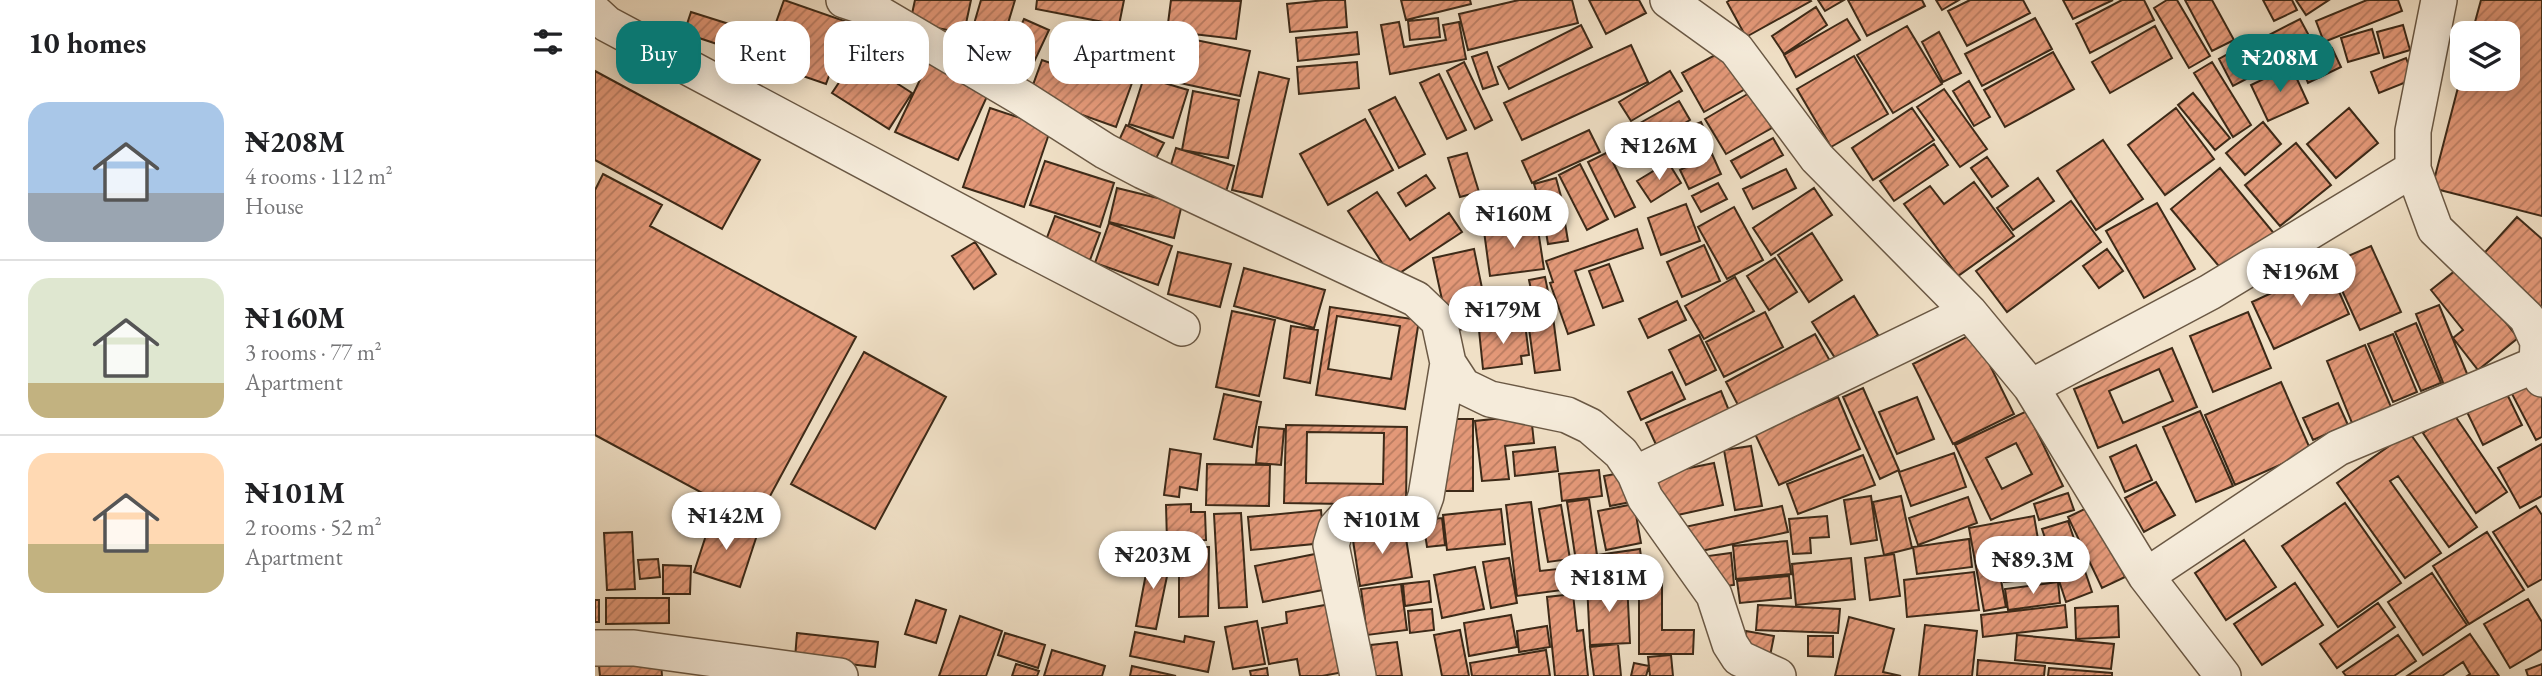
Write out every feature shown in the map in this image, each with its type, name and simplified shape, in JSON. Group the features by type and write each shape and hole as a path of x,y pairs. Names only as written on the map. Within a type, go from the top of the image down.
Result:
{"street":[{"path":"844,0 871,9 1133,166 1416,299 1439,321 1448,363 1463,386 1490,399 1567,415 1590,426 1621,453 1635,474 1645,498 1714,595 1730,644 1739,658 1778,676"},
{"path":"2146,576 2338,448 2539,371 2539,342 2527,318 2435,229 2413,169 2413,131 2439,0"},
{"path":"1673,1 1736,49 1817,158 1969,312 2031,387 2146,576 2223,676"},
{"path":"595,13 607,24 1182,328"},
{"path":"2031,387 2210,292 2413,169"},
{"path":"1635,474 1969,312"},
{"path":"1358,676 1331,545 1336,528 1343,519 1418,518 1426,496 1448,363"},
{"path":"595,648 634,648 840,676"}],"building":[{"path":"784,0 844,21 824,21 824,83 810,78 810,21 777,21"},
{"path":"915,0 971,0 967,21 943,21 943,29 929,27 929,21 910,21"},
{"path":"981,0 1015,0 1009,21 975,21"},
{"path":"1037,0 1124,0 1120,21 1098,21 1036,9"},
{"path":"1171,0 1241,1 1236,39 1199,35 1199,21 1168,21"},
{"path":"1345,0 1347,27 1290,32 1287,4"},
{"path":"1401,0 1470,0 1471,4 1406,20"},
{"path":"1519,0 1572,0 1578,23 1468,50 1459,14"},
{"path":"1589,0 1639,0 1646,13 1606,34"},
{"path":"1818,0 1844,0 1825,11"},
{"path":"1848,0 1922,0 1925,6 1867,36"},
{"path":"1936,0 1959,0 1942,10"},
{"path":"1970,0 2023,0 2030,13 1967,46 1948,11"},
{"path":"2063,0 2113,0 2073,19"},
{"path":"2122,0 2144,0 2154,20 2090,53 2076,24"},
{"path":"2167,0 2177,0 2210,56 2189,68 2154,8"},
{"path":"2185,0 2212,0 2234,40 2212,51"},
{"path":"2263,0 2292,0 2297,10 2274,21"},
{"path":"2296,0 2329,0 2306,15"},
{"path":"2367,0 2398,0 2402,11 2324,42 2316,21"},
{"path":"2481,0 2542,0 2542,216 2432,188 2457,91 2520,91 2520,21 2475,21"},
{"path":"1811,1 1746,37 1727,2"},
{"path":"1816,7 1827,25 1784,54 1772,36"},
{"path":"691,12 720,21 715,21 715,43 701,39 701,21 688,21"},
{"path":"1438,18 1440,37 1410,40 1408,21"},
{"path":"2035,18 2052,49 1982,86 1965,54"},
{"path":"1847,19 1860,40 1796,77 1784,55"},
{"path":"2300,19 2314,45 2256,76 2242,49"},
{"path":"1399,22 1404,47 1446,40 1443,25 1459,22 1466,59 1390,74 1381,25"},
{"path":"1035,24 1049,30 1035,60"},
{"path":"1581,25 1592,47 1509,89 1498,67"},
{"path":"2403,25 2410,50 2384,58 2377,32"},
{"path":"1907,26 1942,84 1893,113 1857,55"},
{"path":"2155,26 2172,58 2110,93 2092,62"},
{"path":"2372,29 2379,53 2348,62 2341,38"},
{"path":"1357,32 1359,54 1298,61 1296,38"},
{"path":"1939,32 1961,73 1943,82 1922,42"},
{"path":"1199,41 1250,51 1240,96 1184,84 1199,84"},
{"path":"1631,45 1648,82 1522,140 1504,103"},
{"path":"2332,48 2341,67 2308,83 2300,64"},
{"path":"1726,49 1747,88 1704,112 1682,73"},
{"path":"2235,50 2250,77 2233,86 2219,59"},
{"path":"1487,52 1498,84 1483,89 1472,57"},
{"path":"2053,52 2074,89 2005,127 1984,90"},
{"path":"1854,56 1888,114 1831,147 1797,89"},
{"path":"2406,58 2414,79 2379,93 2371,72"},
{"path":"1042,60 1049,62 1049,84 1132,84 1116,127 1029,96"},
{"path":"1357,62 1359,88 1299,94 1297,67"},
{"path":"1464,62 1492,120 1475,129 1447,71"},
{"path":"2212,62 2251,125 2233,137 2194,73"},
{"path":"929,63 943,70 943,84 972,84 989,92 958,160 895,132 918,84 929,84"},
{"path":"2291,66 2308,103 2268,121 2251,85"},
{"path":"595,71 760,160 722,229 595,160"},
{"path":"1670,71 1682,91 1631,121 1619,102"},
{"path":"1259,72 1289,79 1262,197 1232,190"},
{"path":"1439,74 1466,130 1447,139 1420,83"},
{"path":"1969,81 1990,117 1974,126 1953,91"},
{"path":"838,84 898,84 912,93 889,129 832,93"},
{"path":"1142,84 1168,84 1188,90 1173,138 1129,124"},
{"path":"1944,89 1987,149 1960,167 1917,107"},
{"path":"1193,91 1239,100 1228,158 1182,150"},
{"path":"1751,92 1772,128 1726,154 1705,119"},
{"path":"2193,93 2230,138 2215,150 2178,105"},
{"path":"1395,97 1425,154 1399,168 1369,110"},
{"path":"1679,101 1690,120 1644,146 1633,127"},
{"path":"990,108 1051,128 1024,207 963,187"},
{"path":"1912,108 1934,140 1873,180 1852,148"},
{"path":"2176,108 2214,159 2165,195 2128,145"},
{"path":"2349,108 2378,143 2336,178 2307,144"},
{"path":"1365,119 1393,170 1328,205 1300,154"},
{"path":"1701,122 1709,140 1671,157 1663,138"},
{"path":"2263,122 2281,144 2245,175 2226,153"},
{"path":"1126,125 1164,143 1153,164 1116,147"},
{"path":"1589,130 1600,152 1532,183 1522,161"},
{"path":"1773,138 1783,155 1741,178 1731,161"},
{"path":"2103,140 2143,199 2096,230 2057,171"},
{"path":"2296,143 2331,185 2280,226 2245,185"},
{"path":"1934,144 1948,165 1894,201 1880,181"},
{"path":"1176,148 1234,166 1224,198 1166,181"},
{"path":"1608,152 1635,207 1615,217 1588,162"},
{"path":"1467,153 1479,192 1460,197 1448,158"},
{"path":"1712,154 1721,174 1689,189 1680,170"},
{"path":"1987,157 2008,186 1992,197 1971,168"},
{"path":"1045,161 1114,183 1100,227 1030,205"},
{"path":"1668,162 1681,183 1651,202 1637,181"},
{"path":"1580,164 1608,219 1587,230 1559,175"},
{"path":"2220,168 2277,237 2228,277 2171,209"},
{"path":"1786,169 1796,188 1753,209 1743,189"},
{"path":"603,174 662,205 650,226 856,337 756,522 595,435 595,190"},
{"path":"1426,175 1435,188 1406,206 1398,193"},
{"path":"1556,178 1565,211 1544,217 1534,184"},
{"path":"2038,178 2054,201 2013,230 1997,208"},
{"path":"1974,182 2014,236 1958,276 1904,204 1930,186 1944,204"},
{"path":"1718,183 1727,199 1701,212 1692,196"},
{"path":"1117,188 1182,204 1174,238 1109,222"},
{"path":"1814,188 1832,215 1771,255 1753,228"},
{"path":"1377,192 1410,240 1449,213 1462,232 1392,278 1348,211"},
{"path":"2071,201 2101,242 2007,312 1976,271"},
{"path":"2157,203 2195,269 2144,298 2106,231"},
{"path":"1686,204 1700,241 1661,255 1648,218"},
{"path":"1734,207 1763,260 1727,279 1698,227"},
{"path":"1502,208 1505,222 1480,226 1478,211"},
{"path":"1055,216 1100,233 1090,260 1045,243"},
{"path":"1564,217 1568,241 1548,244 1544,220"},
{"path":"2517,217 2542,239 2542,315 2478,260"},
{"path":"1109,223 1172,246 1158,285 1095,263"},
{"path":"1537,223 1544,269 1490,276 1484,231"},
{"path":"1637,229 1643,248 1575,271 1594,325 1568,334 1550,283 1553,282 1546,261"},
{"path":"1812,233 1842,280 1809,302 1778,255"},
{"path":"975,242 996,274 974,289 952,256"},
{"path":"1704,245 1720,281 1682,297 1667,262"},
{"path":"2371,246 2401,312 2360,330 2330,264"},
{"path":"1474,249 1484,298 1527,289 1532,314 1449,332 1433,258"},
{"path":"2107,249 2123,271 2099,288 2083,266"},
{"path":"1178,252 1231,264 1220,307 1168,294"},
{"path":"1775,258 1797,292 1769,310 1747,276"},
{"path":"1609,264 1623,301 1603,308 1589,271"},
{"path":"2461,266 2518,338 2478,370 2453,338 2463,330 2431,290"},
{"path":"2328,267 2349,314 2274,349 2252,302"},
{"path":"1244,268 1325,290 1314,328 1234,306"},
{"path":"1545,277 1551,306 1535,309 1529,280"},
{"path":"1735,277 1754,311 1704,339 1685,306"},
{"path":"1854,296 1878,335 1837,361 1812,322"},
{"path":"1677,301 1686,320 1648,338 1639,319"},
{"path":"2439,305 2470,381 2446,390 2416,314"},
{"path":"1330,307 1419,320 1405,409 1316,395","holes":["1337,316 1400,326 1391,379 1328,369"]},
{"path":"1232,311 1275,320 1259,396 1216,387"},
{"path":"1765,312 1783,347 1724,377 1706,342"},
{"path":"2248,312 2271,368 2213,392 2190,336"},
{"path":"1553,317 1560,370 1535,373 1528,321"},
{"path":"2416,323 2441,383 2421,391 2395,332"},
{"path":"1525,324 1529,355 1521,356 1522,364 1483,369 1479,330"},
{"path":"1291,326 1318,330 1310,383 1284,378"},
{"path":"1974,333 2014,414 1953,444 1913,364"},
{"path":"1815,334 1830,361 1740,409 1726,382"},
{"path":"2393,334 2417,392 2393,402 2368,344"},
{"path":"1699,335 1716,370 1686,385 1669,350"},
{"path":"2365,345 2391,407 2352,423 2327,361"},
{"path":"2172,348 2197,407 2098,448 2074,389","holes":["2159,369 2173,401 2123,423 2109,391"]},
{"path":"864,352 946,397 875,529 791,484"},
{"path":"1672,372 1685,399 1641,420 1628,392"},
{"path":"2534,380 2542,395 2542,437 2536,440 2511,392"},
{"path":"2281,382 2311,451 2235,485 2205,415"},
{"path":"1863,388 1899,470 1880,479 1843,397"},
{"path":"1721,391 1732,418 1658,449 1646,423"},
{"path":"2506,392 2522,425 2483,445 2467,412"},
{"path":"1224,394 1261,402 1252,447 1214,439"},
{"path":"1838,397 1860,449 1779,485 1755,434"},
{"path":"1917,397 1934,439 1897,454 1879,412"},
{"path":"2338,403 2348,425 2313,440 2303,418"},
{"path":"2027,411 2063,486 1991,520 1955,445","holes":["2016,443 2032,474 2002,489 1986,458"]},
{"path":"2200,411 2233,486 2196,502 2163,427"},
{"path":"2453,413 2507,492 2476,513 2423,433"},
{"path":"1531,415 1534,443 1505,446 1509,479 1482,481 1475,421"},
{"path":"1440,419 1473,419 1473,491 1441,491"},
{"path":"1286,425 1407,427 1406,505 1284,503","holes":["1307,432 1384,433 1383,484 1306,483"]},
{"path":"1259,427 1284,429 1281,465 1256,463"},
{"path":"2409,432 2477,527 2449,547 2398,476 2390,481 2441,553 2405,578 2337,483"},
{"path":"2542,444 2542,496 2520,508 2498,468"},
{"path":"2136,445 2152,480 2125,492 2110,457"},
{"path":"1751,446 1762,506 1735,510 1724,450"},
{"path":"1555,447 1558,471 1515,476 1513,452"},
{"path":"1170,449 1201,454 1197,490 1180,487 1179,497 1164,495"},
{"path":"1954,453 1966,487 1911,506 1899,472"},
{"path":"1863,455 1875,485 1798,514 1787,484"},
{"path":"1714,463 1723,505 1664,518 1655,475"},
{"path":"1207,464 1270,465 1269,506 1206,505"},
{"path":"1599,470 1602,496 1562,501 1559,474"},
{"path":"1626,472 1631,502 1610,506 1604,476"},
{"path":"2156,482 2175,515 2144,532 2125,498"},
{"path":"2068,493 2074,510 2039,520 2034,504"},
{"path":"1871,496 1877,540 1851,544 1844,500"},
{"path":"1901,496 1912,548 1884,555 1873,502"},
{"path":"1968,497 1977,523 1918,545 1909,518"},
{"path":"1589,499 1597,555 1640,549 1643,572 1579,581 1567,502"},
{"path":"1531,502 1540,571 1567,568 1570,589 1517,596 1506,505"},
{"path":"2345,503 2401,583 2338,627 2282,546"},
{"path":"1191,504 1191,512 1205,512 1206,540 1167,542 1166,505"},
{"path":"1634,504 1641,543 1606,550 1598,511"},
{"path":"1561,505 1570,559 1548,562 1539,509"},
{"path":"1782,506 1788,532 1692,553 1685,527"},
{"path":"2091,506 2125,577 2102,588 2068,517"},
{"path":"2536,506 2542,515 2542,579 2528,587 2493,532"},
{"path":"1501,509 1505,544 1447,550 1443,515"},
{"path":"1321,510 1324,543 1251,550 1248,517"},
{"path":"1241,513 1247,607 1219,608 1214,514"},
{"path":"1827,516 1829,537 1810,538 1811,553 1793,554 1789,519"},
{"path":"2034,516 2039,545 1996,553 2006,607 1984,611 1969,528"},
{"path":"712,517 758,532 740,587 694,572"},
{"path":"1442,518 1445,545 1427,547 1423,520"},
{"path":"2068,521 2092,592 2066,602 2042,529"},
{"path":"1404,525 1412,577 1360,586 1352,534"},
{"path":"632,532 635,589 607,590 604,533"},
{"path":"2487,532 2524,590 2469,624 2433,566"},
{"path":"1969,539 1972,567 1917,574 1913,547"},
{"path":"2244,540 2276,587 2226,620 2195,573"},
{"path":"1787,541 1791,574 1736,579 1733,546"},
{"path":"1179,547 1209,547 1208,616 1179,617"},
{"path":"1150,553 1171,557 1156,629 1136,626"},
{"path":"1320,553 1328,589 1263,602 1255,566"},
{"path":"1731,553 1734,585 1711,588 1708,556"},
{"path":"1894,554 1900,596 1870,600 1865,558"},
{"path":"1509,558 1517,603 1491,608 1483,562"},
{"path":"1851,558 1855,599 1796,605 1792,564"},
{"path":"658,559 660,577 640,579 638,560"},
{"path":"2023,561 2025,580 2004,582 2001,564"},
{"path":"663,565 691,566 690,594 663,594"},
{"path":"1475,567 1484,609 1442,618 1434,575"},
{"path":"1974,572 1979,610 1907,617 1904,580"},
{"path":"2432,573 2467,625 2423,655 2388,602"},
{"path":"1789,576 1791,598 1740,603 1737,581"},
{"path":"1429,581 1431,602 1405,606 1403,584"},
{"path":"1627,582 1630,643 1590,645 1587,584"},
{"path":"2058,582 2060,603 2008,610 2005,589"},
{"path":"2295,583 2323,625 2262,665 2234,624"},
{"path":"1401,584 1407,630 1367,635 1361,589"},
{"path":"1639,584 1662,584 1662,630 1694,630 1693,654 1639,654"},
{"path":"1573,594 1577,631 1583,630 1588,676 1555,676 1547,597"},
{"path":"606,598 669,598 669,623 606,624"},
{"path":"2528,599 2542,622 2542,649 2510,668 2484,624"},
{"path":"595,600 599,600 599,622 595,622"},
{"path":"916,600 946,610 936,643 905,634"},
{"path":"1336,603 1349,671 1322,676 1300,676 1297,659 1269,664 1262,628 1287,623 1286,612"},
{"path":"2378,603 2395,627 2337,668 2320,644"},
{"path":"1758,605 1840,609 1838,633 1756,630"},
{"path":"2065,605 2067,627 1983,637 1981,615"},
{"path":"2118,606 2119,637 2076,639 2075,608"},
{"path":"1432,609 1434,630 1410,633 1408,611"},
{"path":"1511,615 1517,647 1469,656 1464,623"},
{"path":"960,616 1002,631 986,676 939,676"},
{"path":"1849,617 1894,629 1883,672 1901,676 1835,676"},
{"path":"1257,621 1265,664 1233,669 1225,627"},
{"path":"1925,625 1977,631 1972,676 1919,676"},
{"path":"1547,626 1550,647 1519,652 1517,631"},
{"path":"1460,630 1469,676 1442,676 1434,635"},
{"path":"1746,631 1774,636 1769,661 1741,654"},
{"path":"1135,632 1184,642 1185,636 1214,642 1208,672 1130,656"},
{"path":"797,633 878,642 875,667 795,658"},
{"path":"1005,633 1045,645 1038,668 998,655"},
{"path":"2470,634 2499,676 2467,676 2470,674 2463,662 2442,676 2407,676"},
{"path":"2017,635 2114,644 2111,669 2015,660"},
{"path":"2398,635 2416,661 2394,676 2346,676 2343,672"},
{"path":"1808,636 1833,636 1833,657 1808,656"},
{"path":"1397,642 1402,676 1375,676 1371,645"},
{"path":"1618,644 1621,676 1594,676 1590,647"},
{"path":"1052,650 1105,666 1102,676 1044,676"},
{"path":"1546,650 1550,676 1472,676 1470,663"},
{"path":"1671,655 1673,676 1650,676 1648,657"},
{"path":"1978,660 2045,666 2044,676 1977,676"},
{"path":"661,663 662,676 600,676 599,666"},
{"path":"1634,663 1649,666 1646,676 1631,676"},
{"path":"1016,664 1039,671 1037,676 1012,676"},
{"path":"2542,664 2542,676 2528,676 2526,670"},
{"path":"1132,666 1176,676 1130,676"},
{"path":"1267,668 1268,676 1251,676 1250,671"},
{"path":"2049,668 2112,673 2112,676 2048,676"}]}
